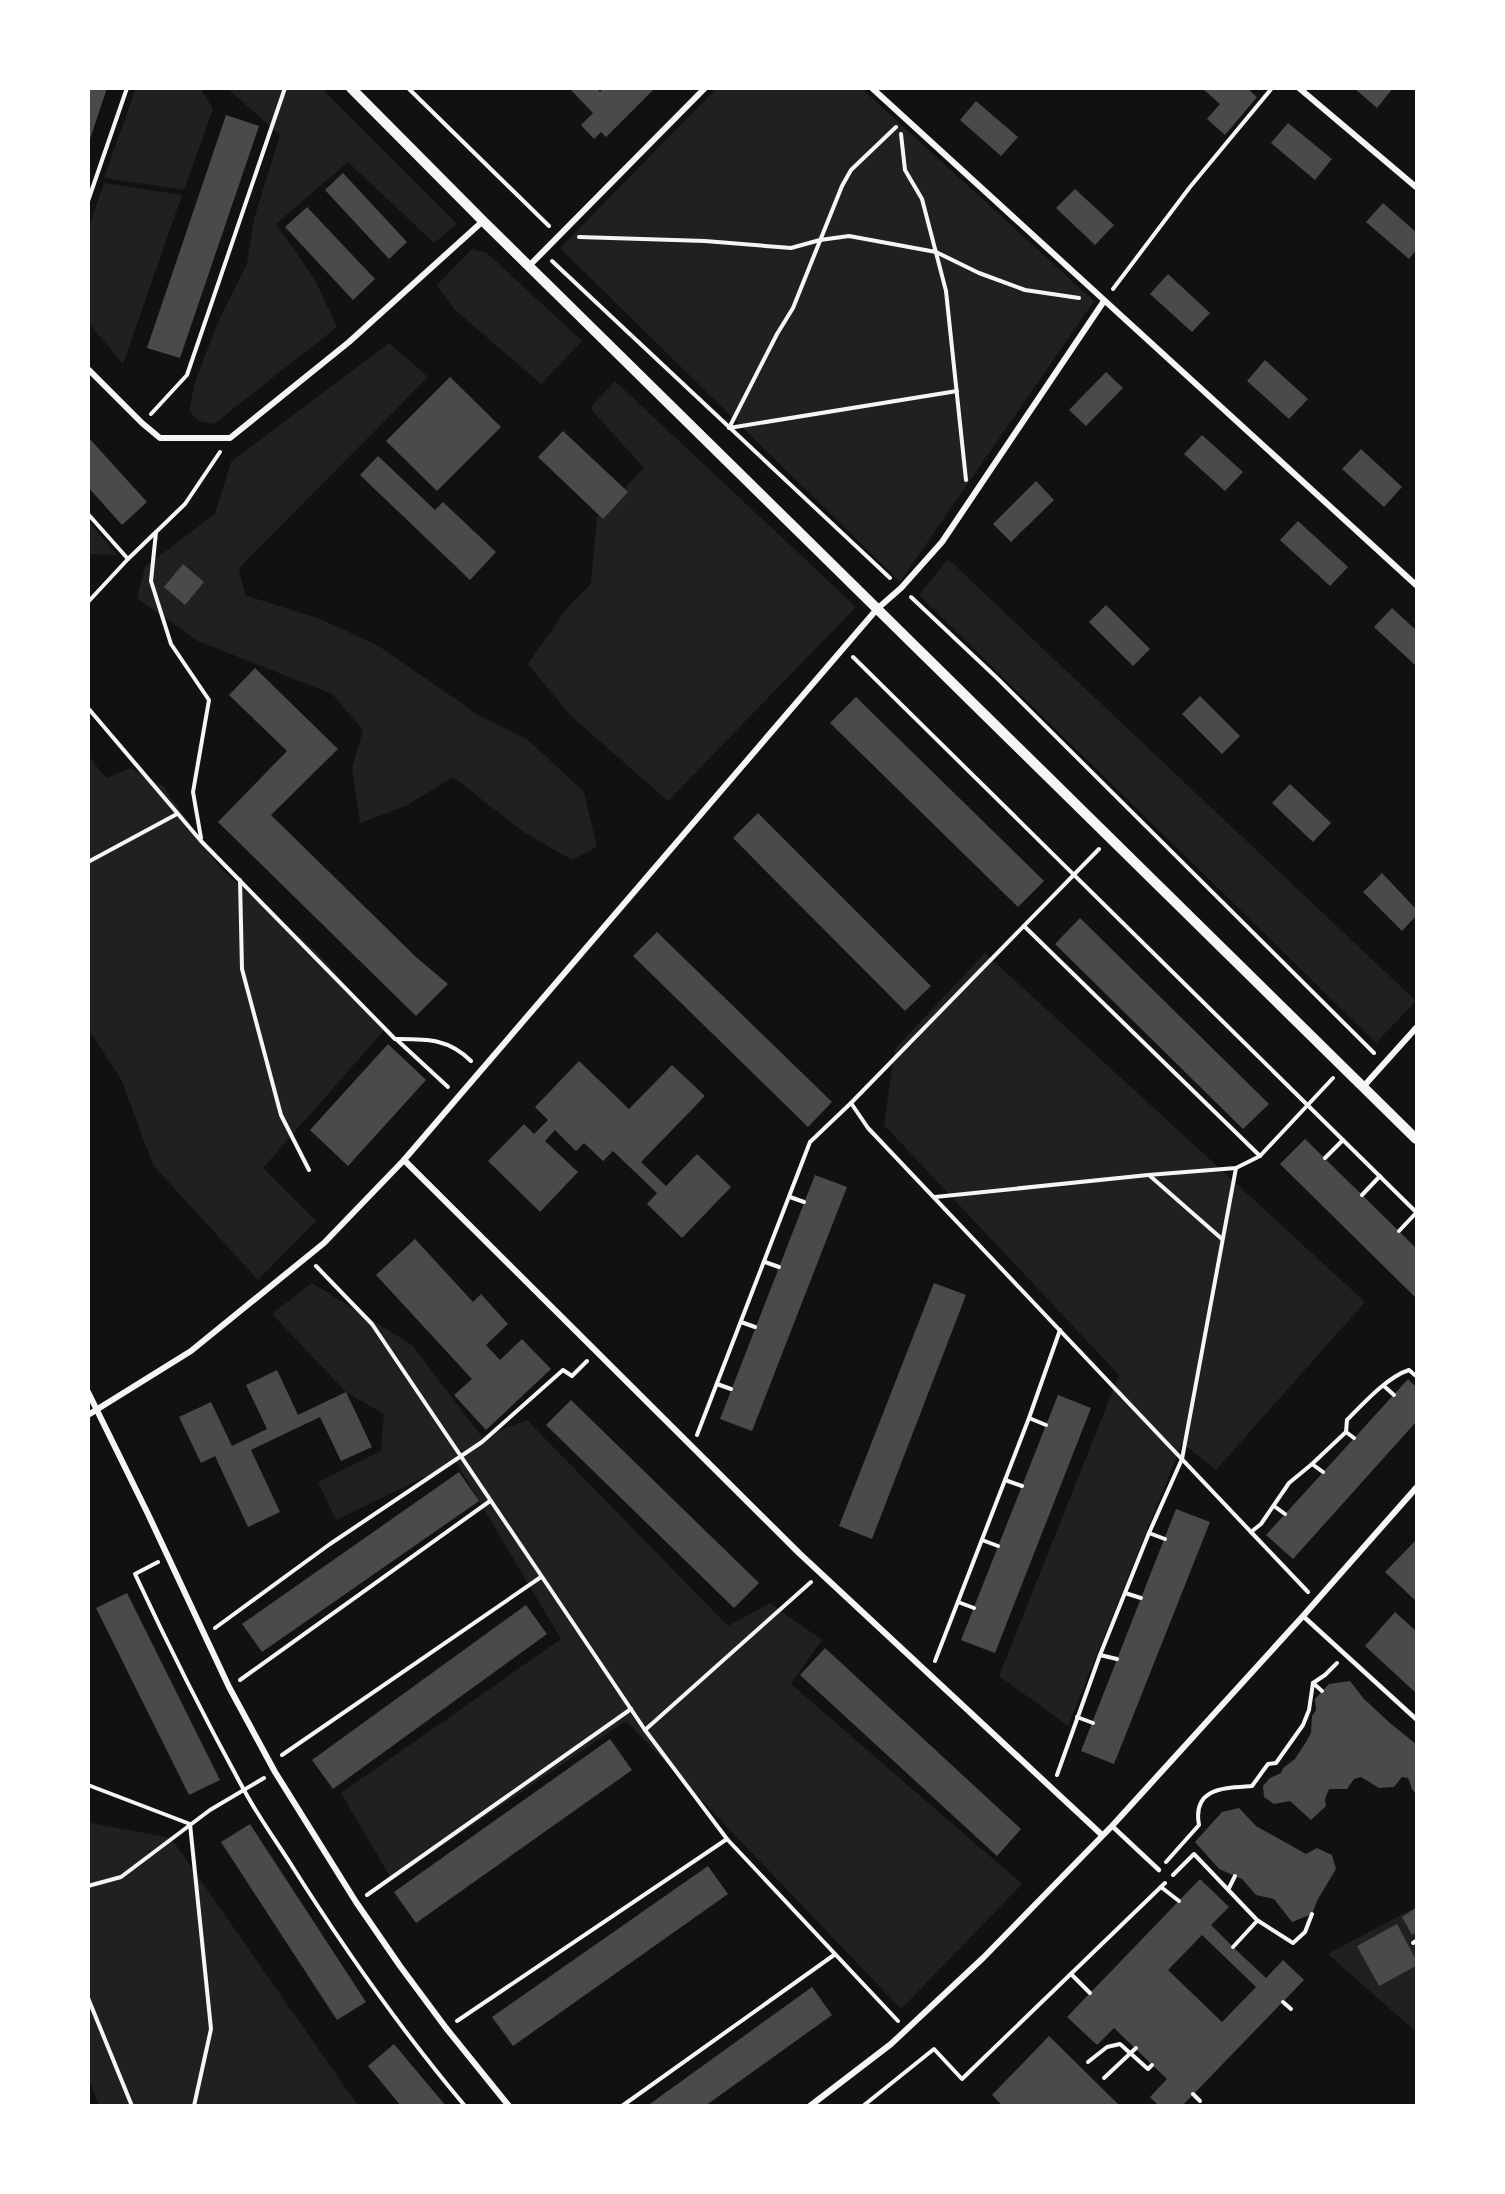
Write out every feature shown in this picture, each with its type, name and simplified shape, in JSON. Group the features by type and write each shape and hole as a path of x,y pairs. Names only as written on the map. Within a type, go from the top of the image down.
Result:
{"street":[{"path":"351,88 483,221 1416,1139"},
{"path":"529,266 705,88"},
{"path":"872,88 1416,585"},
{"path":"1299,88 1416,187"},
{"path":"88,369 160,438 230,438 349,342 483,221"},
{"path":"88,1415 191,1351 324,1243 404,1160 877,609 901,588 942,542 1104,301"},
{"path":"1363,1087 1416,1028"},
{"path":"404,1160 821,1573 1102,1835"},
{"path":"88,1392 229,1687 275,1772 356,1902 446,2028 509,2106"},
{"path":"810,2106 891,2044 983,1958 1112,1826 1304,1616 1416,1488"}],"lane":[{"path":"1304,1616 1416,1719"},
{"path":"1112,1826 1159,1870"}],"path":[{"path":"88,201 127,88"},
{"path":"142,423 187,375 285,88"},
{"path":"408,88 559,236 705,242 791,249 820,240 849,236 936,252 979,273 1025,290 1104,301 1190,187 1272,88"},
{"path":"729,428 777,334 793,308 851,170 905,118"},
{"path":"905,118 901,140 905,170 922,199 946,291 968,503"},
{"path":"543,252 997,678 1385,1063"},
{"path":"729,428 957,391"},
{"path":"88,602 128,559 185,504 230,438"},
{"path":"88,514 128,559"},
{"path":"156,532 151,580 171,644 209,700 193,792 201,841"},
{"path":"844,648 1416,1213 1399,1231"},
{"path":"88,708 201,841 395,1039 459,1097"},
{"path":"88,862 177,814"},
{"path":"693,1447 810,1142 1110,838"},
{"path":"240,879 242,969 281,1114 309,1170"},
{"path":"1024,926 1260,1156"},
{"path":"395,1039 442,1041 462,1052 481,1070"},
{"path":"934,1197 1236,1168 1260,1156 1343,1067"},
{"path":"851,1103 868,1128 1316,1601"},
{"path":"1325,1158 1343,1140"},
{"path":"1052,1789 1100,1655 1149,1533 1182,1459 1236,1168"},
{"path":"1148,1175 1223,1240"},
{"path":"1362,1194 1380,1176"},
{"path":"790,1197 804,1202"},
{"path":"307,1257 372,1324 645,1730 727,1839 906,2030"},
{"path":"765,1262 779,1267"},
{"path":"741,1322 755,1327"},
{"path":"930,1675 1029,1418 1060,1330"},
{"path":"204,1635 330,1544 482,1442 563,1370 572,1376 596,1352"},
{"path":"1251,1532 1261,1524 1289,1483 1346,1432 1347,1420 1399,1373 1409,1370 1416,1376"},
{"path":"717,1384 731,1389"},
{"path":"1384,1386 1394,1395"},
{"path":"1029,1418 1046,1425"},
{"path":"1346,1432 1354,1438"},
{"path":"1312,1464 1323,1472"},
{"path":"1005,1480 1022,1486"},
{"path":"229,1687 490,1501"},
{"path":"1274,1506 1285,1514"},
{"path":"1149,1533 1165,1539"},
{"path":"982,1540 998,1546"},
{"path":"168,1557 135,1574 171,1652 244,1790 327,1922 418,2050 465,2106"},
{"path":"645,1730 821,1573"},
{"path":"270,1763 541,1577"},
{"path":"1125,1593 1141,1598"},
{"path":"958,1602 974,1608"},
{"path":"1159,1870 1199,1825 1197,1812 1204,1798 1222,1788 1252,1786 1268,1764 1276,1763 1303,1725 1309,1710 1313,1683 1325,1675 1345,1654"},
{"path":"1100,1655 1117,1659"},
{"path":"1313,1683 1322,1691"},
{"path":"356,1902 631,1709"},
{"path":"1077,1717 1093,1723"},
{"path":"88,1886 121,1877 210,1810 275,1772"},
{"path":"88,1785 190,1824"},
{"path":"190,1824 211,2029 194,2106"},
{"path":"446,2028 727,1839"},
{"path":"863,2106 934,2049 962,2079 1194,1854 1257,1920 1293,1943 1305,1932 1312,1914"},
{"path":"1228,1888 1235,1876"},
{"path":"1161,1887 1179,1901"},
{"path":"1233,1947 1257,1920"},
{"path":"622,2106 834,1955"},
{"path":"1071,1974 1089,1993"},
{"path":"88,1998 132,2106"},
{"path":"1282,2001 1291,2009"},
{"path":"1088,2062 1107,2047 1120,2044 1148,2069 1152,2065"},
{"path":"1104,2078 1136,2049"},
{"path":"1193,2094 1200,2101"}],"shaded area":[{"path":"136,88 201,89 213,109 184,190 104,178"},
{"path":"228,89 322,89 457,224 434,243 348,162 276,224 314,278 337,327 214,424 199,421 189,411 195,382 218,322 247,264 254,219 280,135"},
{"path":"716,89 862,89 1094,301 900,582 560,248"},
{"path":"104,183 182,195 123,364 89,323 89,227"},
{"path":"472,249 487,253 582,341 541,384 454,309 437,285"},
{"path":"389,343 428,377 239,568 245,595 320,619 377,645 480,716 528,740 584,792 597,847 572,860 524,832 453,777 406,806 360,823 352,768 363,730 332,694 198,641 137,598 145,567 215,514 231,462"},
{"path":"615,381 856,607 668,801 570,715 528,664 567,608 591,584 597,517 644,468 590,408"},
{"path":"89,522 117,555 89,554"},
{"path":"948,559 1416,1001 1376,1043 919,595"},
{"path":"88,755 106,778 131,768 163,786 221,869 317,952 385,1029 263,1168 316,1221 258,1280 153,1165 121,1079 89,1030"},
{"path":"985,953 1365,1302 1216,1470 1182,1443 1068,1726 999,1676 1119,1375 884,1125 895,1049"},
{"path":"312,1283 412,1345 482,1437 527,1420 728,1626 770,1603 822,1640 791,1684 1022,1884 901,2009 626,1721 392,1880 341,1793 561,1639 456,1462 336,1520 318,1482 381,1451 384,1414 346,1392 272,1314"},
{"path":"88,1818 91,1823 171,1838 357,2104 99,2105 88,2078"},
{"path":"1416,1907 1416,2032 1328,1954"}],"building":[{"path":"88,88 107,88 89,142 88,142"},
{"path":"569,88 597,88 600,92 603,88 655,88 606,137 601,132 594,139 581,125 593,113"},
{"path":"1202,88 1247,88 1257,97 1225,135 1207,119 1220,104"},
{"path":"1354,88 1393,88 1377,108"},
{"path":"976,101 1018,137 1001,156 960,120"},
{"path":"226,115 259,126 180,358 147,348"},
{"path":"1288,123 1332,159 1315,180 1271,143"},
{"path":"343,173 407,242 389,259 325,190"},
{"path":"1075,189 1114,225 1095,245 1056,208"},
{"path":"1383,203 1416,232 1416,250 1409,259 1366,222"},
{"path":"307,207 375,279 353,300 285,227"},
{"path":"1168,274 1210,313 1192,332 1150,294"},
{"path":"1265,360 1308,399 1289,419 1247,381"},
{"path":"1106,372 1123,388 1086,426 1069,410"},
{"path":"450,377 501,427 437,491 386,441"},
{"path":"563,431 628,492 603,519 538,457"},
{"path":"1202,435 1243,472 1225,491 1184,454"},
{"path":"88,437 147,502 122,525 88,487"},
{"path":"1361,449 1402,487 1384,507 1342,469"},
{"path":"378,456 435,510 443,502 496,552 470,580 360,475"},
{"path":"1036,481 1054,500 1011,542 993,524"},
{"path":"1298,521 1348,567 1330,586 1280,540"},
{"path":"183,564 204,582 185,605 164,587"},
{"path":"1106,605 1150,649 1133,666 1089,622"},
{"path":"1392,608 1416,630 1416,666 1374,627"},
{"path":"255,668 338,749 271,815 416,957 448,984 416,1016 218,822 287,751 229,695"},
{"path":"1200,696 1240,736 1222,754 1182,714"},
{"path":"856,697 1044,881 1018,907 830,723"},
{"path":"1290,784 1331,823 1313,842 1272,803"},
{"path":"758,813 931,986 905,1011 733,838"},
{"path":"1382,873 1416,909 1416,916 1402,931 1363,892"},
{"path":"1080,918 1269,1104 1243,1129 1055,944"},
{"path":"657,932 832,1102 808,1127 633,956"},
{"path":"388,1044 426,1080 348,1166 310,1130"},
{"path":"579,1061 629,1109 672,1065 705,1096 641,1162 666,1186 697,1154 731,1187 682,1238 647,1204 657,1193 613,1151 603,1161 584,1143 576,1151 555,1130 545,1141 578,1172 540,1212 488,1161 524,1124 534,1134 548,1120 535,1107"},
{"path":"1305,1139 1416,1248 1416,1298 1280,1164"},
{"path":"815,1175 847,1187 752,1431 720,1419"},
{"path":"415,1239 473,1302 481,1294 508,1324 486,1345 500,1360 522,1339 551,1369 486,1430 454,1395 472,1379 376,1275"},
{"path":"934,1283 966,1295 872,1539 839,1526"},
{"path":"277,1370 298,1415 346,1392 372,1447 341,1461 320,1417 251,1450 280,1512 248,1527 215,1456 201,1463 179,1417 211,1402 232,1446 267,1429 246,1385"},
{"path":"1408,1379 1416,1387 1416,1422 1293,1559 1266,1535"},
{"path":"1058,1395 1091,1408 995,1653 961,1640"},
{"path":"571,1400 759,1583 734,1608 546,1425"},
{"path":"459,1472 479,1501 262,1652 242,1624"},
{"path":"1176,1509 1210,1522 1114,1764 1081,1751"},
{"path":"1416,1540 1416,1601 1385,1572"},
{"path":"127,1593 220,1780 189,1795 96,1608"},
{"path":"526,1605 547,1634 333,1789 312,1760"},
{"path":"1395,1612 1416,1631 1416,1693 1365,1646"},
{"path":"825,1648 1021,1829 997,1856 800,1675"},
{"path":"1350,1681 1364,1699 1416,1744 1416,1794 1408,1778 1402,1777 1394,1787 1379,1788 1361,1777 1354,1779 1347,1789 1329,1789 1325,1799 1326,1806 1311,1820 1290,1801 1274,1804 1264,1797 1263,1786 1295,1759 1306,1742 1311,1733 1312,1716 1316,1710 1315,1699 1329,1684"},
{"path":"610,1739 632,1770 416,1923 394,1892"},
{"path":"1239,1808 1256,1826 1306,1854 1317,1848 1332,1855 1336,1869 1312,1914 1292,1922 1274,1899 1256,1895 1242,1879 1219,1869 1195,1842 1222,1812"},
{"path":"250,1824 366,2002 337,2020 221,1842"},
{"path":"708,1866 728,1894 513,2046 492,2017"},
{"path":"1200,1879 1229,1907 1211,1925 1233,1947 1266,1978 1283,1960 1304,1980 1182,2106 1159,2106 1150,2097 1167,2079 1114,2028 1097,2045 1067,2017","holes":["1202,1935 1256,1987 1222,2022 1168,1970"]},
{"path":"1416,1908 1416,1932 1412,1935 1402,1917"},
{"path":"1397,1924 1416,1960 1416,1966 1379,1986 1357,1946"},
{"path":"812,1987 832,2015 705,2106 647,2106"},
{"path":"1049,2036 1120,2106 1003,2106 992,2095"},
{"path":"394,2044 446,2106 401,2106 368,2066"}]}
